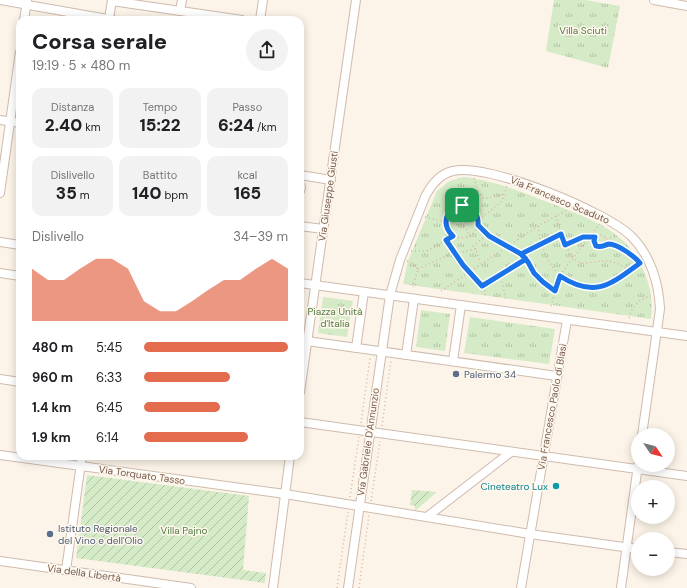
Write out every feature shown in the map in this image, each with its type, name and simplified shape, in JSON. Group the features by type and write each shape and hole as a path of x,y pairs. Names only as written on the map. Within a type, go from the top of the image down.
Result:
{"street":[{"path":"0,0 27,2 92,16"},
{"path":"111,16 112,0 214,16"},
{"path":"180,11 182,0"},
{"path":"261,16 263,0"},
{"name":"Via Giuseppe Giusti","path":"304,341 316,285 356,0"},
{"path":"654,0 687,6"},
{"path":"25,16 27,2"},
{"path":"0,193 16,83"},
{"path":"0,120 16,123"},
{"name":"Via Francesco Scaduto","path":"390,295 402,254 429,188 440,177 453,171 466,170 502,176 529,185 600,216 625,230 632,236 642,250 655,277 658,288 660,308 643,428"},
{"path":"304,176 330,180"},
{"path":"304,227 323,229"},
{"path":"0,242 16,244"},
{"path":"0,273 16,275"},
{"path":"304,284 687,336"},
{"path":"356,348 364,292"},
{"name":"Via Gabriele D'Annunzio","path":"348,588 390,295"},
{"path":"406,355 414,299"},
{"path":"453,361 461,305"},
{"name":"Via Francesco Paolo di Blasi","path":"521,588 567,320"},
{"path":"304,341 557,376"},
{"path":"0,379 16,381"},
{"path":"304,423 511,452 631,466"},
{"path":"428,516 511,452"},
{"name":"Via Torquato Tasso","path":"0,455 16,457"},
{"name":"Via Torquato Tasso","path":"34,460 285,494 349,504 359,507 428,516 530,534 631,548"},
{"path":"66,570 82,460"},
{"path":"273,588 289,460"},
{"path":"621,588 637,472"},
{"path":"665,472 687,476"},
{"path":"675,553 687,554"},
{"name":"Via della Libertà","path":"0,561 191,588"}],"path":[{"path":"423,216 452,224 456,222 459,217 464,217 467,213 473,210 478,197 474,176"},
{"path":"478,220 502,201 508,184"},
{"path":"478,191 484,198 504,194"},
{"path":"457,206 467,206 473,210 478,217 478,220 478,225 474,233 468,237 458,238 449,232 445,222 448,212 457,206"},
{"path":"441,291 441,289 538,226 567,210"},
{"path":"556,216 565,245 574,258 583,264 600,261 614,261 629,272"},
{"path":"464,217 466,220 464,227"},
{"path":"456,222 458,226 464,227 468,231 468,237"},
{"path":"551,306 560,276 601,222"},
{"path":"478,225 487,235 521,254 526,259 534,273 555,291"},
{"path":"538,226 541,244 550,265 560,276 574,284 594,288 607,285 629,272 640,263 612,244 600,247 596,246 594,241 595,237"},
{"path":"521,254 561,234"},
{"path":"606,239 620,234"},
{"path":"480,264 476,249 473,246 487,235"},
{"path":"565,245 578,238 595,237 600,235 606,239"},
{"path":"409,251 427,251 453,236"},
{"path":"604,245 606,239"},
{"path":"446,240 469,272 485,289 484,297"},
{"path":"418,269 455,253 476,249"},
{"path":"482,286 526,259"},
{"path":"405,261 412,262 418,269"},
{"path":"413,287 418,269"},
{"path":"500,274 506,300"},
{"path":"629,318 636,303 643,298 653,295"},
{"path":"337,588 371,350"},
{"path":"359,588 392,353"}],"green space":[{"name":"Villa Sciuti","path":"554,0 585,0 620,6 608,68 546,51"},
{"path":"465,177 509,187 593,221 618,236 638,259 645,274 651,296 651,319 403,284 408,261 437,191 448,182"},
{"name":"Piazza Unità d'Italia","path":"323,297 353,301 347,337 318,333"},
{"path":"421,310 450,314 445,351 416,347"},
{"path":"470,317 555,329 549,364 464,353"},
{"name":"Villa Pajno","path":"87,475 249,496 243,570 266,573 265,583 76,558"},
{"path":"412,490 437,492 415,511 415,506 410,505"}],"place":[{"name":"Palermo 34","path":"456,374"},
{"name":"Cineteatro Lux","path":"556,486"},
{"name":"Istituto Regionale del Vino e dell'Olio","path":"50,534"}],"route":[{"path":"462,205 452,208 448,212 445,222 446,228 453,236 446,240 463,265 482,286 526,259 521,254 561,234 565,245 578,238 595,237 594,241 596,246 600,247 607,244 612,244 621,248 640,263 615,281 607,285 594,288 574,284 560,276 555,291 534,273 526,259 521,254 489,236 478,225 478,217 475,212 467,206 462,205"}]}
